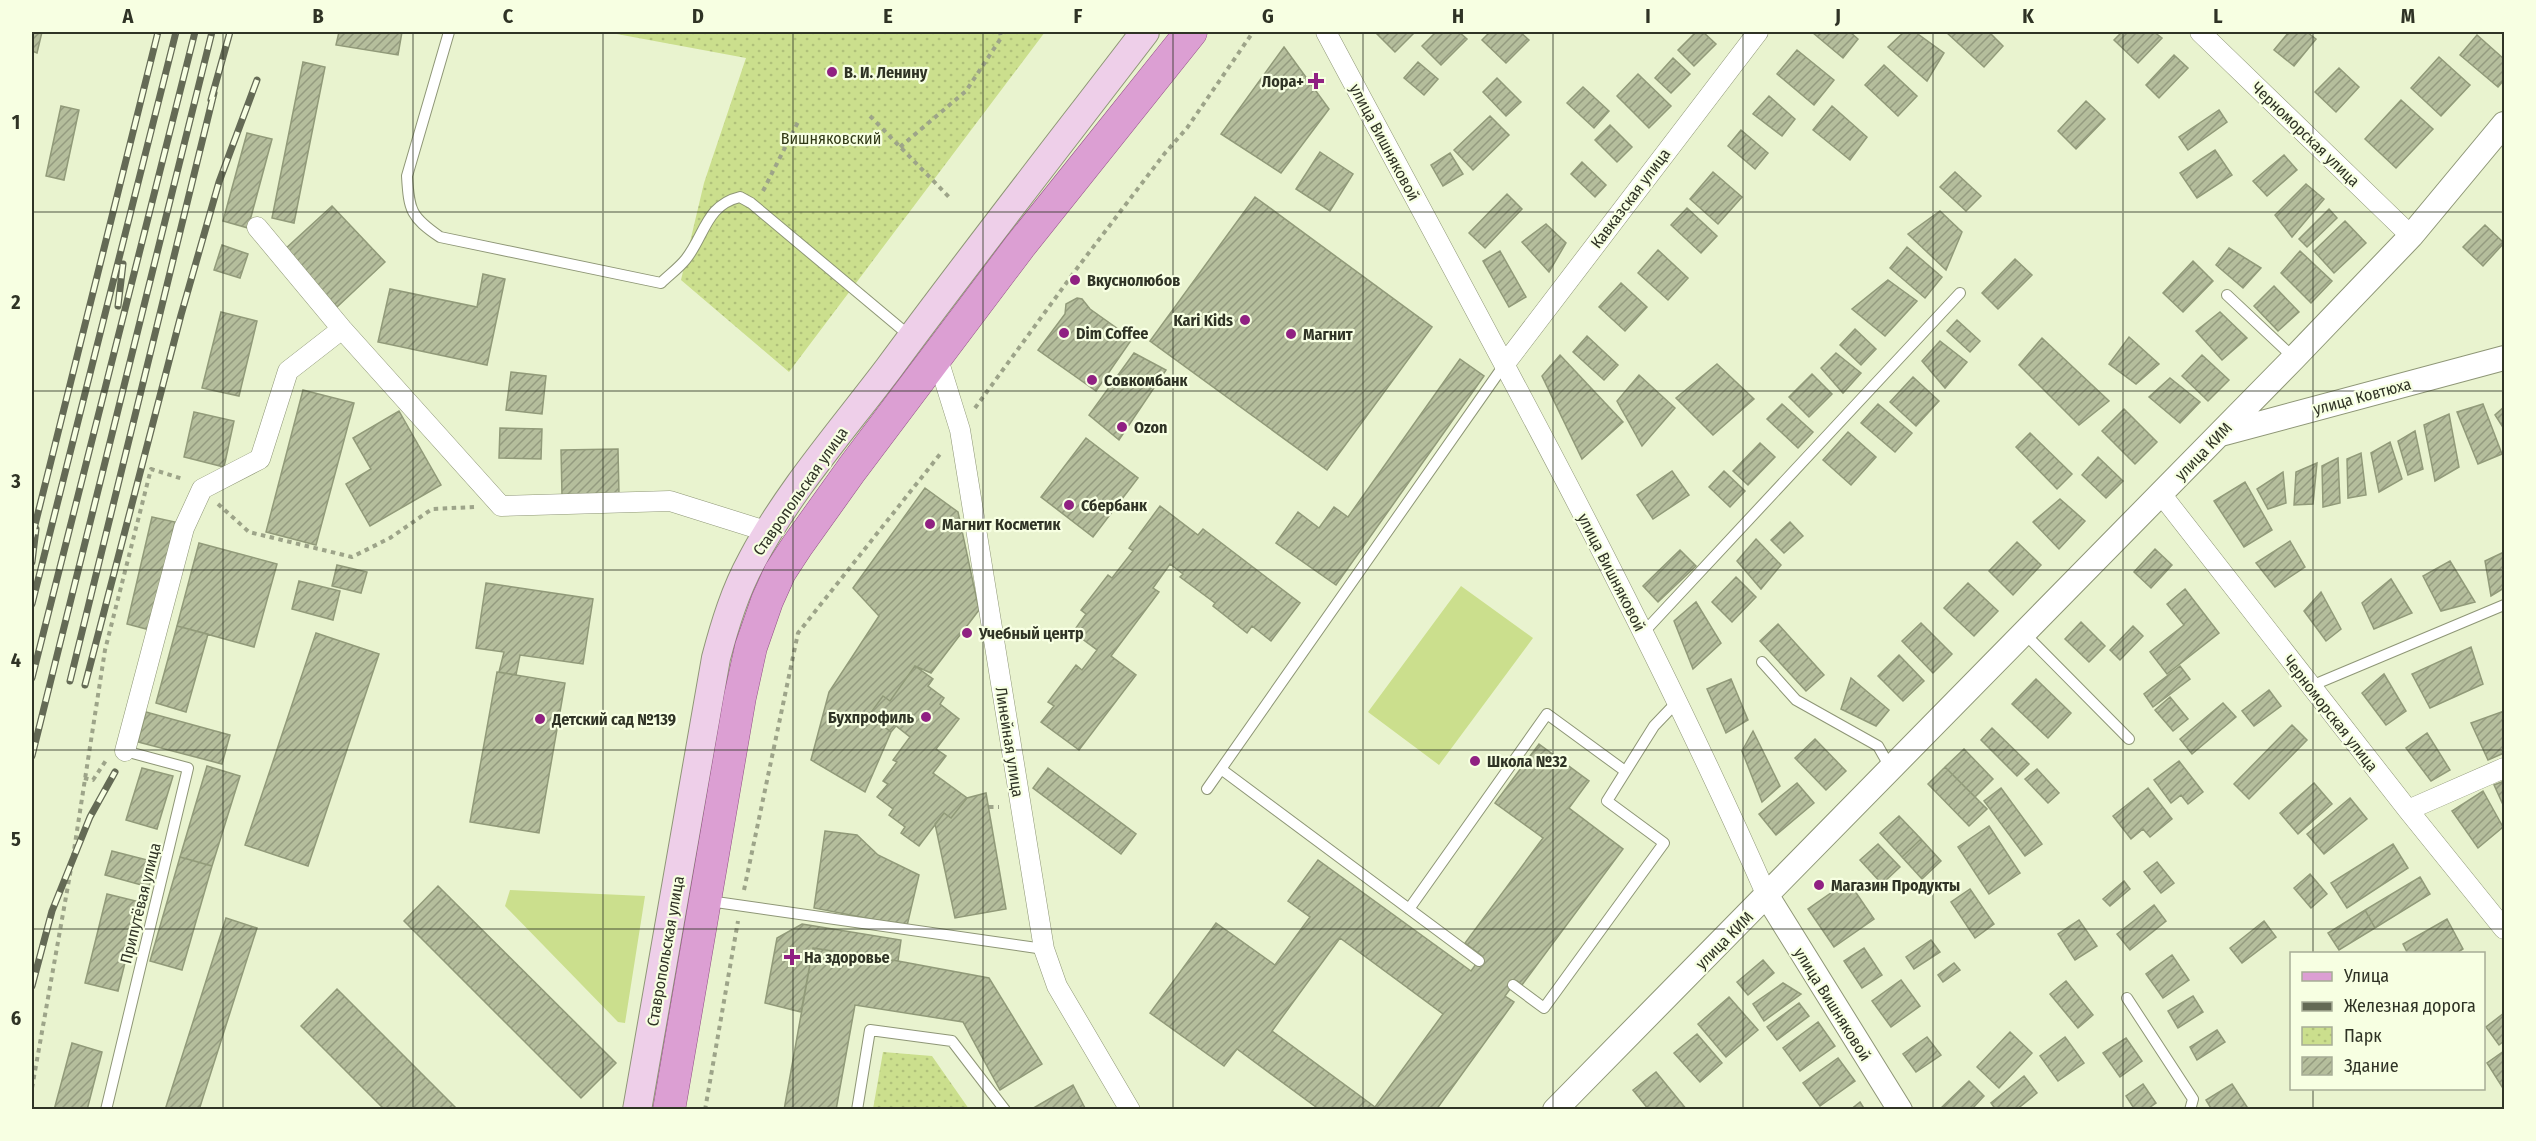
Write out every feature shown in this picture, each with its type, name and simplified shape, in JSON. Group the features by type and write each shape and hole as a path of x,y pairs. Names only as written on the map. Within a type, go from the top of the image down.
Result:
{"main road":[{"name":"Ставропольская улица","path":"669,1110 740,697 751,647 780,572 788,502 911,337 1145,32"},
{"name":"Ставропольская улица","path":"1089,157 1172,32"},
{"name":"Ставропольская улица","path":"638,1110 716,658 734,598 752,560 783,539 937,356 1089,157 1191,32"}],"street":[{"name":"улица Вишняковой","path":"1326,32 1504,365 1643,633 1767,896 1900,1110"},
{"name":"Кавказская улица","path":"1504,365 1758,32"},
{"name":"Черноморская улица","path":"2200,32 2411,236"},
{"name":"улица КИМ","path":"1556,1110 2294,358 2411,236 2505,124"},
{"path":"257,227 342,329 501,506 670,501 728,517 783,539"},
{"path":"125,751 184,528 202,489 260,459 288,371 342,329"},
{"name":"Линейная улица","path":"937,356 960,430 1044,949 1057,986 1130,1110"},
{"name":"улица Ковтюха","path":"2219,434 2505,358"},
{"name":"Черноморская улица","path":"2161,494 2408,810 2505,929"},
{"path":"2408,810 2505,768"}],"lane":[{"path":"449,32 407,176 409,201 418,222 440,237 661,283 686,260 711,215 726,200 740,197 755,206 911,337"},
{"path":"1643,633 1960,292"},
{"path":"2227,295 2294,358"},
{"path":"1207,789 1504,365"},
{"path":"2310,686 2505,605"},
{"path":"2024,633 2129,739"},
{"path":"1762,662 1796,700 1878,746 1891,769"},
{"path":"1513,985 1544,1008 1664,843 1606,801 1654,726 1676,703"},
{"path":"1408,909 1547,714 1625,771"},
{"name":"Припутёвая улица","path":"106,1110 188,768 125,751"},
{"path":"1221,769 1479,961"},
{"path":"705,901 741,904 1044,949"},
{"path":"2127,998 2193,1099 2190,1110"},
{"path":"856,1110 870,1030 952,1041 1005,1110"}],"path":[{"path":"900,147 966,91 1001,38 1000,32"},
{"path":"705,1110 741,904 798,633 960,430 1078,267 1165,153 1187,128 1253,32"},
{"path":"870,116 948,198"},
{"path":"755,206 800,120"},
{"path":"32,1088 72,864 105,650 151,469 184,479 202,489 249,532 352,557 390,538 432,509 501,506"},
{"path":"84,778 93,780 112,751 125,751"}],"green space":[{"name":"Вишняковский","path":"606,32 1045,32 789,372 681,280 704,183 746,58"},
{"path":"1461,586 1533,638 1439,765 1368,712"},
{"path":"510,890 645,896 625,1023 618,1022 505,906"},
{"path":"883,1052 932,1056 969,1109 873,1109"}],"building":[{"path":"32,32 42,32 37,53 32,51"},
{"path":"339,32 402,32 398,55 336,45"},
{"path":"1375,32 1415,32 1395,52"},
{"path":"1436,32 1459,32 1467,39 1441,65 1422,46"},
{"path":"1490,32 1520,32 1529,40 1506,63 1482,40"},
{"path":"1696,32 1703,32 1716,44 1694,66 1678,50"},
{"path":"1850,32 1858,39 1843,58 1813,33"},
{"path":"1904,32 1915,32 1944,53 1927,81 1888,47"},
{"path":"1946,32 1989,32 2003,46 1984,67"},
{"path":"2122,32 2154,32 2162,38 2138,63 2114,40"},
{"path":"2289,32 2307,32 2316,39 2294,66 2274,50"},
{"path":"2477,35 2504,59 2504,80 2498,87 2460,55"},
{"path":"1284,47 1329,109 1281,173 1221,134"},
{"path":"1797,50 1834,80 1814,105 1777,74"},
{"path":"2174,55 2188,68 2159,98 2146,85"},
{"path":"2439,57 2470,85 2441,116 2411,88"},
{"path":"1673,58 1690,74 1671,93 1655,78"},
{"path":"303,62 325,67 294,223 272,218"},
{"path":"1418,62 1438,79 1424,95 1404,78"},
{"path":"1884,65 1917,96 1898,116 1865,85"},
{"path":"2339,68 2359,87 2336,112 2315,92"},
{"path":"1638,74 1671,106 1649,128 1617,96"},
{"path":"1497,78 1521,102 1506,116 1483,92"},
{"path":"1583,87 1609,111 1594,128 1567,103"},
{"path":"1769,96 1795,119 1782,136 1753,114"},
{"path":"2401,100 2433,129 2396,168 2365,139"},
{"path":"2086,101 2105,119 2076,149 2058,131"},
{"path":"61,106 79,110 64,180 46,176"},
{"path":"1832,106 1867,137 1850,160 1813,130"},
{"path":"2219,110 2227,122 2188,150 2179,137"},
{"path":"1490,116 1509,135 1473,170 1454,150"},
{"path":"1610,125 1632,147 1617,162 1595,140"},
{"path":"1741,130 1768,153 1755,169 1728,146"},
{"path":"247,133 272,139 248,228 223,221"},
{"path":"2215,150 2232,175 2197,198 2180,173"},
{"path":"1320,152 1353,174 1330,211 1296,189"},
{"path":"1450,153 1463,174 1443,186 1431,165"},
{"path":"2284,155 2297,170 2267,196 2253,181"},
{"path":"1582,162 1606,185 1595,197 1571,174"},
{"path":"1713,172 1742,197 1718,224 1690,199"},
{"path":"1955,172 1981,196 1966,211 1940,187"},
{"path":"2306,184 2324,199 2292,237 2275,215"},
{"path":"1507,194 1522,209 1485,248 1469,233"},
{"name":"Магнит","path":"1255,197 1432,327 1327,470 1150,341"},
{"path":"332,206 385,262 337,307 284,250"},
{"path":"1687,208 1717,236 1701,253 1671,225"},
{"path":"2329,209 2337,218 2307,247 2299,239"},
{"path":"1940,211 1962,232 1946,270 1908,234"},
{"path":"2345,221 2366,243 2334,273 2314,251"},
{"path":"1546,224 1566,243 1549,272 1522,242"},
{"path":"2485,225 2504,243 2483,266 2463,247"},
{"path":"222,245 248,254 240,278 214,270"},
{"path":"1907,247 1942,277 1925,298 1890,268"},
{"path":"2229,248 2261,268 2243,288 2216,265"},
{"path":"1658,250 1688,278 1668,300 1638,273"},
{"path":"1500,251 1526,297 1509,307 1483,261"},
{"path":"2300,251 2332,281 2311,303 2281,273"},
{"path":"2015,259 2032,275 1998,309 1982,293"},
{"path":"2193,261 2213,281 2183,312 2163,293"},
{"path":"483,274 505,279 487,365 378,342 390,289 477,307"},
{"path":"1888,280 1917,301 1885,336 1852,309"},
{"path":"1621,283 1647,307 1625,331 1599,307"},
{"path":"2274,286 2299,312 2278,331 2254,306"},
{"path":"1077,298 1082,299 1090,309 1132,339 1096,391 1038,350 1065,314 1066,304"},
{"path":"221,312 257,321 239,396 202,388"},
{"path":"2220,312 2247,338 2222,360 2196,331"},
{"path":"1957,320 1980,341 1970,352 1947,331"},
{"path":"1855,329 1876,349 1861,365 1840,345"},
{"path":"1587,336 1618,365 1604,380 1573,352"},
{"path":"2129,337 2159,364 2136,384 2109,364"},
{"path":"2042,338 2109,401 2079,425 2019,365"},
{"path":"1940,341 1967,362 1945,388 1922,361"},
{"path":"1134,353 1166,370 1119,440 1089,415"},
{"path":"1836,353 1861,373 1843,393 1821,368"},
{"path":"1560,355 1623,422 1582,459 1542,376"},
{"path":"2202,355 2229,380 2208,401 2182,376"},
{"path":"1460,359 1484,376 1336,585 1276,543 1298,512 1319,528 1334,507 1348,517"},
{"path":"1717,364 1754,399 1713,435 1676,398"},
{"path":"511,372 546,376 542,414 506,410"},
{"path":"1812,374 1832,394 1809,417 1789,397"},
{"path":"1639,375 1675,408 1642,446 1617,401"},
{"path":"1913,377 1939,401 1916,426 1890,402"},
{"path":"2170,378 2200,402 2180,423 2149,397"},
{"path":"303,390 354,403 316,545 266,532"},
{"path":"1782,404 1813,432 1798,448 1767,419"},
{"path":"1878,404 1912,433 1895,452 1861,423"},
{"path":"2483,404 2502,454 2478,464 2457,412"},
{"path":"2504,407 2504,429 2495,415"},
{"path":"2124,409 2157,442 2135,464 2102,431"},
{"path":"399,411 441,485 370,526 346,484 371,469 353,438"},
{"path":"194,412 234,421 224,467 184,457"},
{"path":"2449,414 2459,467 2435,481 2424,425"},
{"path":"500,428 542,429 541,459 499,458"},
{"path":"2415,431 2423,469 2408,475 2398,441"},
{"path":"1848,432 1876,457 1851,485 1823,460"},
{"path":"2030,433 2072,474 2057,489 2016,447"},
{"path":"1086,438 1138,478 1093,537 1041,497"},
{"path":"2390,442 2402,479 2379,492 2371,453"},
{"path":"1760,443 1775,457 1748,485 1733,471"},
{"path":"618,449 619,495 562,496 561,450"},
{"path":"2361,453 2366,495 2348,498 2347,459"},
{"path":"2098,457 2123,481 2106,498 2082,475"},
{"path":"2338,458 2340,503 2323,507 2322,466"},
{"path":"2317,463 2313,504 2294,505 2296,472"},
{"path":"1672,471 1689,495 1653,519 1637,495"},
{"path":"1724,471 1745,491 1730,507 1709,487"},
{"path":"2283,472 2286,503 2268,509 2257,489"},
{"path":"2245,482 2272,530 2244,547 2214,501"},
{"path":"925,488 958,512 979,610 931,673 915,666 890,701 883,696 869,715 891,732 865,792 811,760 829,692 879,616 853,588"},
{"path":"2060,499 2085,521 2059,549 2033,522"},
{"path":"1160,506 1198,535 1203,529 1300,603 1271,641 1252,626 1247,633 1213,606 1215,603 1180,577 1183,574 1170,564 1153,588 1159,592 1111,656 1136,675 1079,750 1041,722 1054,706 1048,702 1076,665 1082,670 1097,650 1073,632 1086,614 1081,610 1108,575 1112,578 1133,551 1129,548"},
{"path":"152,517 175,522 150,630 127,624"},
{"path":"1790,522 1803,536 1784,553 1771,540"},
{"path":"1756,539 1781,565 1761,589 1737,561"},
{"path":"2290,541 2305,567 2275,587 2256,563"},
{"path":"2017,542 2041,565 2013,595 1989,571"},
{"path":"199,543 277,564 254,647 177,626"},
{"path":"2155,549 2172,565 2151,588 2134,572"},
{"path":"1680,550 1696,566 1658,602 1643,586"},
{"path":"2504,552 2504,588 2491,596 2485,561"},
{"path":"2450,561 2475,602 2441,611 2423,576"},
{"path":"337,565 367,572 361,593 332,586"},
{"path":"1736,577 1756,597 1732,622 1712,602"},
{"path":"2391,579 2412,613 2374,629 2362,603"},
{"path":"299,581 340,591 333,620 292,609"},
{"path":"486,583 593,599 583,664 520,655 516,675 499,672 504,652 476,648"},
{"path":"1968,583 1998,611 1974,636 1944,608"},
{"path":"2185,589 2219,633 2167,674 2150,652 2184,625 2167,604"},
{"path":"2321,592 2341,629 2326,641 2304,611"},
{"path":"1696,602 1721,643 1693,669 1674,621"},
{"path":"2081,622 2105,646 2089,662 2065,639"},
{"path":"1921,623 1952,654 1933,673 1902,641"},
{"path":"1778,624 1824,675 1806,691 1760,641"},
{"path":"177,626 208,634 186,712 156,703"},
{"path":"2133,626 2143,636 2120,660 2110,650"},
{"path":"316,633 379,654 308,866 245,845"},
{"path":"2471,647 2483,684 2430,708 2412,674"},
{"path":"1899,655 1924,681 1903,701 1878,676"},
{"path":"915,666 933,679 928,686 944,698 940,704 959,719 936,749 946,756 933,773 967,798 951,818 944,813 919,846 901,833 905,827 889,815 893,809 877,797 888,784 883,781 897,762 893,760 910,737 896,726 891,732 869,715 883,696 890,701"},
{"path":"2180,666 2190,679 2153,707 2144,694"},
{"path":"497,672 565,683 539,833 470,822"},
{"path":"2384,674 2406,711 2386,725 2362,693"},
{"path":"1851,678 1889,710 1876,726 1841,709"},
{"path":"1731,679 1748,720 1726,733 1707,689"},
{"path":"2036,679 2071,713 2048,738 2012,704"},
{"path":"2269,690 2281,706 2254,726 2242,711"},
{"path":"2170,697 2188,719 2173,731 2155,710"},
{"path":"2223,703 2236,717 2192,754 2180,739"},
{"path":"2504,711 2504,753 2488,760 2471,723"},
{"path":"146,712 230,735 222,764 138,742"},
{"path":"2292,725 2307,740 2249,799 2234,784"},
{"path":"1992,728 2029,764 2017,776 1981,740"},
{"path":"1753,731 1780,786 1762,802 1742,751"},
{"path":"2427,733 2450,770 2431,781 2406,748"},
{"path":"1815,739 1846,771 1826,790 1795,758"},
{"path":"1539,744 1589,781 1569,808 1623,849 1522,985 1517,981 1505,996 1514,1002 1436,1110 1320,1110 1237,1049 1224,1066 1150,1013 1216,923 1275,965 1310,917 1288,901 1318,860 1471,971 1482,956 1465,943 1543,838 1495,803","holes":["1340,938 1443,1014 1375,1107 1272,1031"]},
{"path":"1964,749 1993,779 1975,797 1945,767"},
{"path":"2179,761 2203,792 2188,804 2181,795 2171,803 2154,780"},
{"path":"207,766 240,776 212,866 180,857"},
{"path":"1945,767 1987,809 1969,826 1928,784"},
{"path":"142,768 173,776 157,829 126,820"},
{"path":"1048,768 1136,834 1121,854 1033,788"},
{"path":"2037,769 2059,793 2048,803 2025,779"},
{"path":"2504,781 2504,807 2494,785"},
{"path":"1797,783 1814,803 1776,835 1759,814"},
{"path":"2314,783 2332,804 2298,834 2280,813"},
{"path":"2001,788 2042,844 2025,856 1984,801"},
{"path":"2148,788 2172,819 2150,837 2143,829 2131,839 2113,816"},
{"path":"2483,791 2503,827 2478,848 2452,811"},
{"path":"986,793 1006,909 955,918 935,824 944,813 951,818 967,798"},
{"path":"2350,798 2367,819 2324,854 2307,834"},
{"path":"1899,816 1921,839 1902,857 1880,833"},
{"path":"1989,826 2020,873 1989,894 1958,847"},
{"path":"825,831 857,835 878,855 919,875 907,926 814,908"},
{"path":"1921,839 1941,861 1922,879 1902,857"},
{"path":"1878,844 1900,867 1882,884 1860,860"},
{"path":"2393,844 2408,868 2347,908 2331,883"},
{"path":"112,851 155,862 149,887 105,875"},
{"path":"180,857 212,866 182,970 150,961"},
{"path":"2157,862 2174,883 2161,893 2144,872"},
{"path":"2310,874 2327,894 2311,908 2294,888"},
{"path":"2420,877 2430,894 2375,928 2365,910"},
{"path":"1848,881 1874,919 1834,947 1808,909"},
{"path":"2124,881 2130,889 2110,906 2103,899"},
{"path":"438,886 616,1063 581,1098 404,921"},
{"path":"1970,889 1994,924 1975,938 1951,902"},
{"path":"107,894 140,902 118,991 85,983"},
{"path":"2154,905 2166,921 2130,950 2117,934"},
{"path":"2365,910 2375,928 2339,950 2328,933"},
{"path":"226,918 257,928 199,1110 165,1110"},
{"path":"2447,919 2463,949 2458,952 2407,952 2403,944"},
{"path":"2079,920 2097,946 2075,960 2058,934"},
{"path":"2264,921 2276,937 2242,963 2230,948"},
{"path":"802,924 901,940 898,961 813,948 801,1012 765,1003 777,938"},
{"path":"1931,940 1940,952 1914,969 1906,957"},
{"path":"813,948 989,978 1042,1064 1000,1090 963,1022 855,1005 836,1110 784,1110"},
{"path":"1864,948 1882,975 1862,988 1844,961"},
{"path":"2172,955 2189,980 2163,998 2146,974"},
{"path":"1763,960 1774,973 1748,995 1737,982"},
{"path":"1954,963 1960,970 1943,982 1938,975"},
{"path":"1901,980 1920,1006 1891,1027 1872,1001"},
{"path":"2066,981 2093,1015 2078,1028 2050,994"},
{"path":"1783,983 1801,994 1764,1021 1753,1004"},
{"path":"337,989 458,1110 385,1110 301,1026"},
{"path":"2193,996 2203,1012 2178,1028 2168,1011"},
{"path":"1729,997 1758,1030 1726,1057 1698,1024"},
{"path":"1799,1003 1809,1016 1777,1040 1767,1027"},
{"path":"2504,1013 2504,1041 2499,1045 2486,1027"},
{"path":"1818,1022 1835,1046 1800,1071 1783,1048"},
{"path":"2217,1030 2225,1042 2197,1060 2190,1047"},
{"path":"2010,1032 2032,1053 1999,1088 1977,1067"},
{"path":"1697,1034 1722,1063 1700,1082 1674,1053"},
{"path":"1927,1037 1941,1055 1916,1072 1903,1054"},
{"path":"2065,1037 2084,1063 2058,1081 2040,1056"},
{"path":"2126,1038 2142,1061 2120,1077 2103,1053"},
{"path":"72,1043 102,1052 87,1110 54,1110"},
{"path":"2504,1051 2504,1090 2487,1063"},
{"path":"1838,1058 1855,1081 1820,1106 1803,1083"},
{"path":"1656,1072 1687,1110 1649,1110 1633,1090"},
{"path":"2024,1076 2037,1093 2016,1110 1996,1110 1991,1103"},
{"path":"1969,1081 1984,1096 1971,1110 1939,1110"},
{"path":"2143,1084 2156,1103 2146,1110 2135,1110 2126,1096"},
{"path":"2232,1084 2249,1110 2212,1110 2206,1100"},
{"path":"1073,1085 1086,1110 1030,1110"},
{"path":"1860,1102 1865,1110 1850,1110"}],"railway":[{"path":"32,537 158,32"},
{"path":"32,604 176,32"},
{"path":"32,678 195,32"},
{"path":"32,756 212,32"},
{"path":"211,100 230,32"},
{"path":"85,685 181,315 219,182 257,80"},
{"path":"70,681 214,93"},
{"path":"118,306 123,264"},
{"path":"32,562 36,529"},
{"path":"32,986 52,911 90,817 115,772"}],"place":[{"name":"В. И. Ленину","path":"832,72"},
{"name":"Лора+","path":"1316,81"},
{"name":"Вкуснолюбов","path":"1075,280"},
{"name":"Kari Kids","path":"1245,320"},
{"name":"Dim Coffee","path":"1064,333"},
{"name":"Магнит","path":"1291,334"},
{"name":"Совкомбанк","path":"1092,380"},
{"name":"Ozon","path":"1122,427"},
{"name":"Сбербанк","path":"1069,505"},
{"name":"Магнит Косметик","path":"930,524"},
{"name":"Учебный центр","path":"967,633"},
{"name":"Бухпрофиль","path":"926,717"},
{"name":"Детский сад №139","path":"540,719"},
{"name":"Школа №32","path":"1475,761"},
{"name":"Магазин Продукты","path":"1819,885"},
{"name":"На здоровье","path":"792,957"}]}
